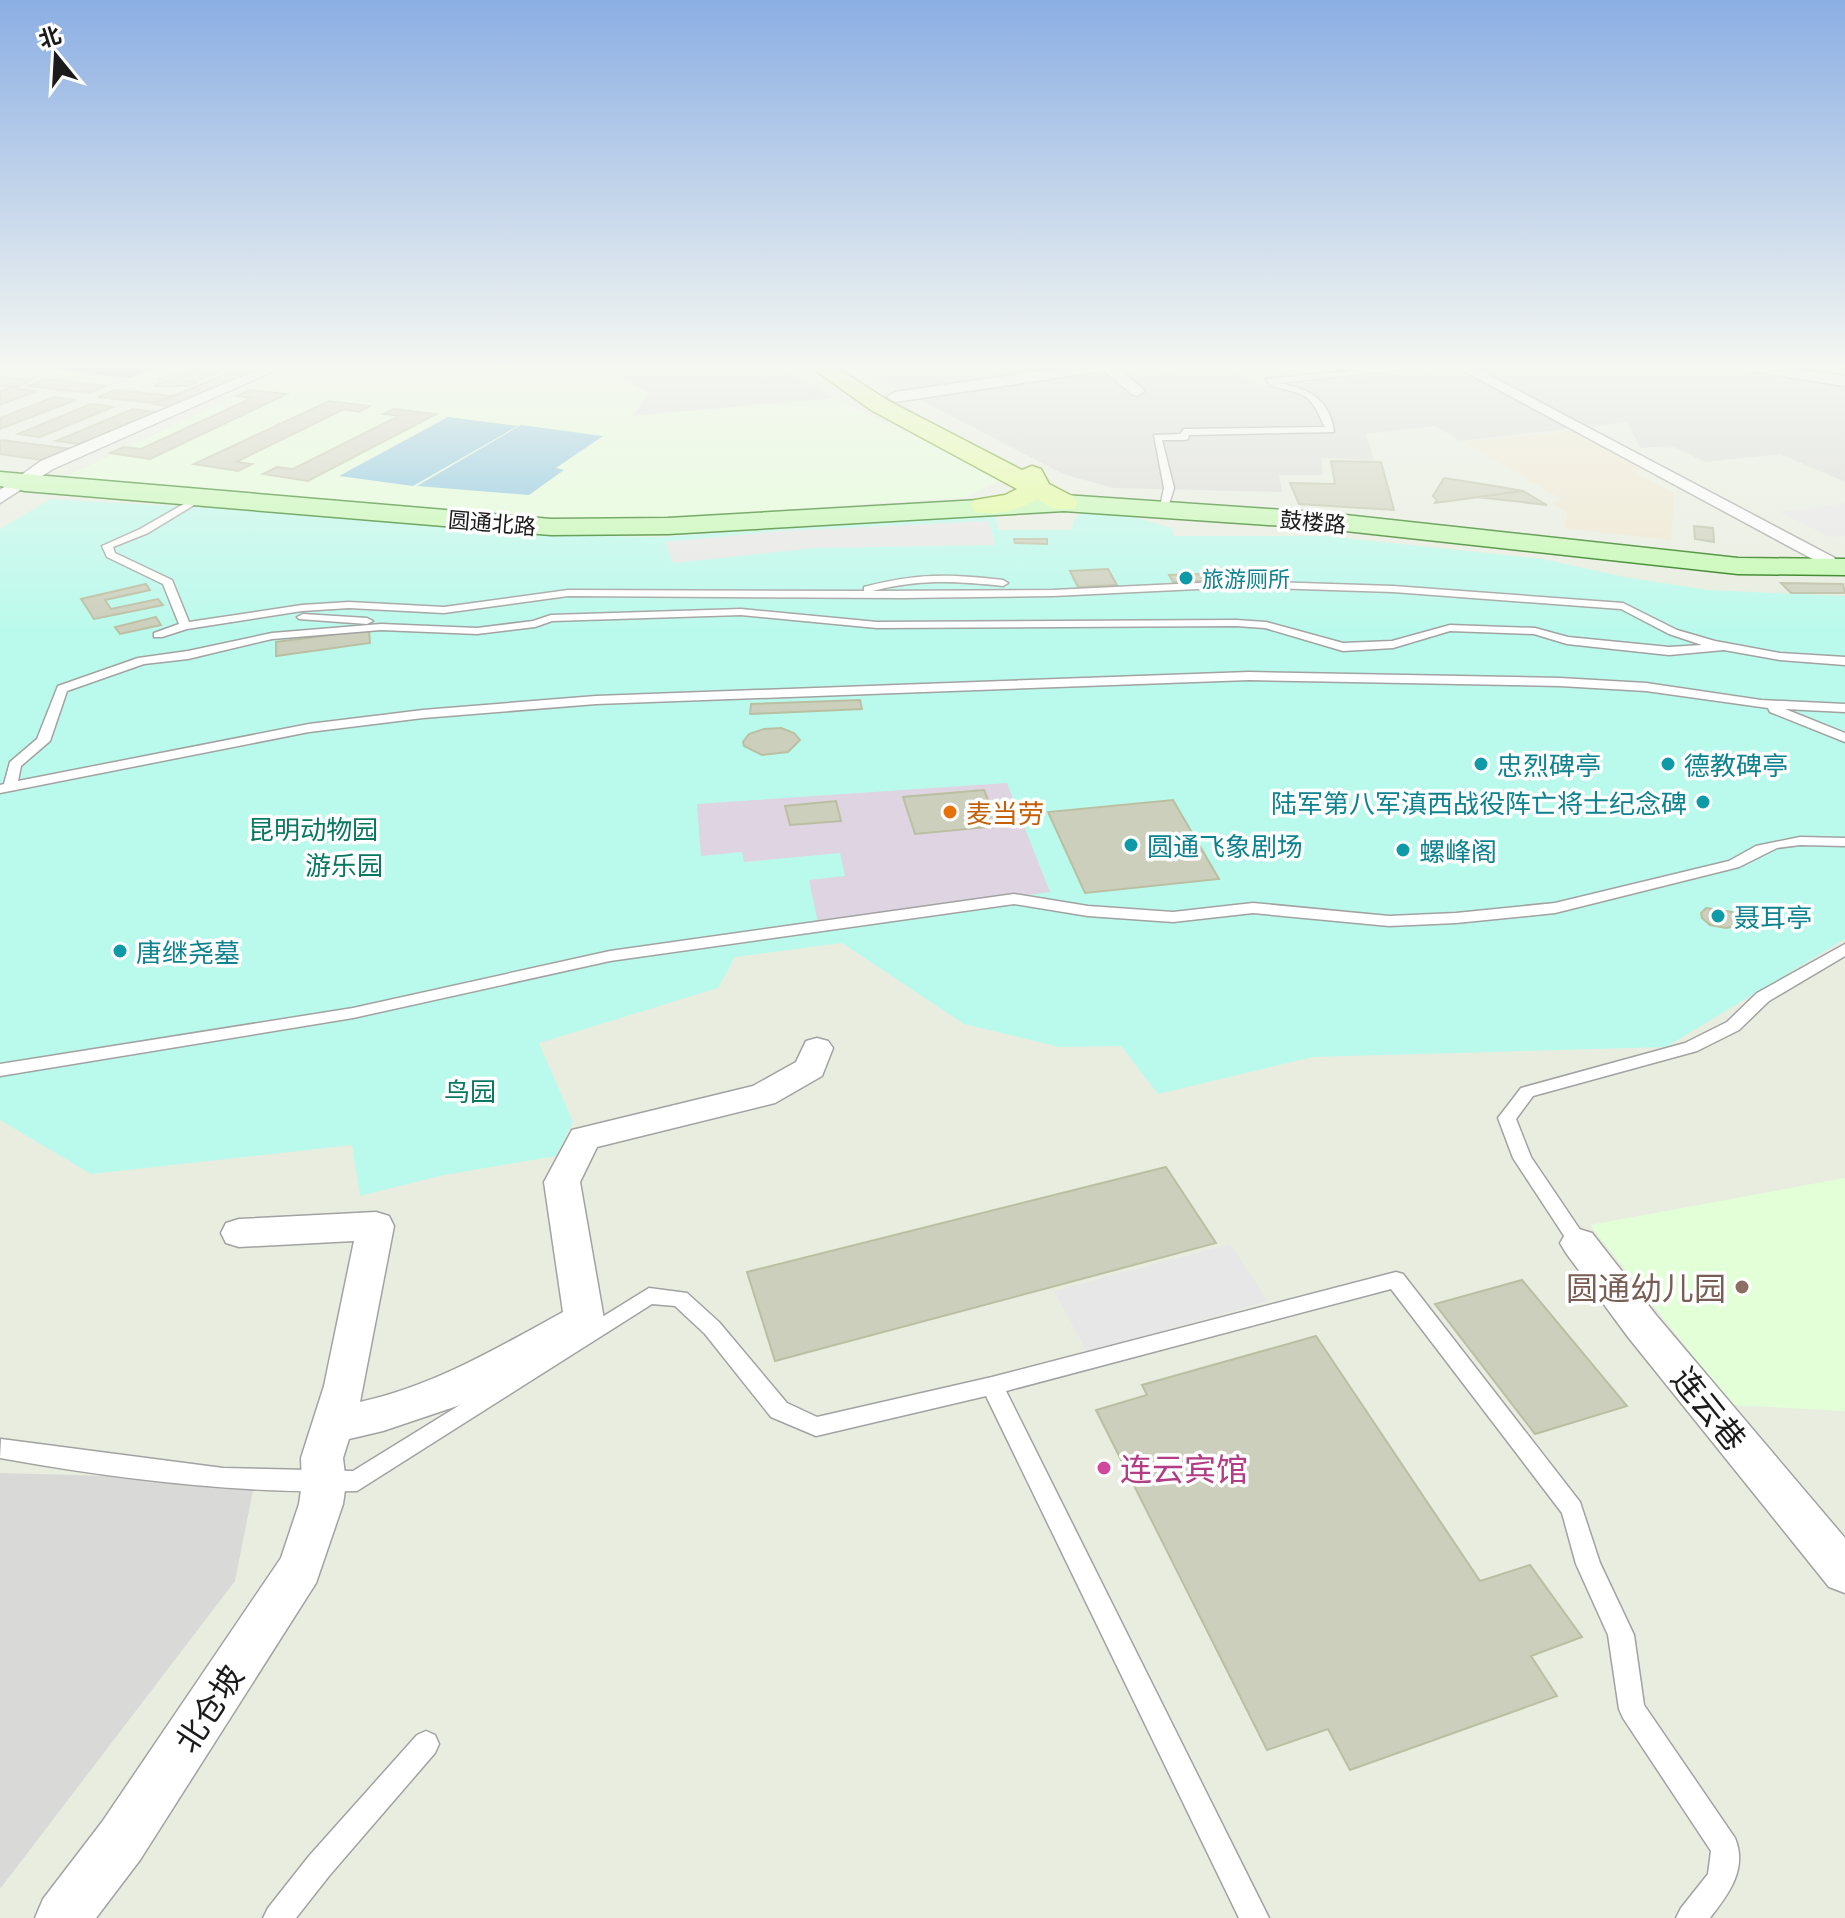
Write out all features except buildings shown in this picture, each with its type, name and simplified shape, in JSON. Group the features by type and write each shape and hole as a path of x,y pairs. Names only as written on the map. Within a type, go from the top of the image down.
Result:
{"main road":[{"name":"鼓楼路","path":"982,453 1055,492 1666,560 1738,566 1838,561"},
{"name":"圆通北路","path":"12,481 551,527 668,526 985,506"},
{"name":"鼓楼路","path":"1055,492 1328,514 1660,551 1838,561"},
{"path":"985,506 1055,492"}],"street":[{"path":"0,498 12,481 73,453"},
{"path":"1629,453 1838,561"},
{"path":"332,1425 383,1414 455,1390 584,1319 562,1182 584,1138 763,1095 810,1068 817,1048"},
{"name":"北仓坡","path":"62,1918 121,1841 300,1568 314,1530 324,1483 322,1458 344,1386 376,1226 239,1233"},
{"name":"连云巷","path":"1579,1243 1642,1326 1845,1572"}],"lane":[{"path":"1161,453 1169,488 1166,502"},
{"path":"185,626 168,582 111,555 107,546 155,526 201,497"},
{"path":"844,595 905,580 942,577 1028,584"},
{"path":"158,635 185,626 324,606 444,610 606,592 844,595 1053,593 1239,584 1393,589 1623,606 1642,612 1673,632 1724,647 1845,661"},
{"path":"5,788 15,765 43,741 62,689 101,678 130,664 188,655 234,643 326,630 392,628 477,631 535,624 551,618 741,612 877,625 1236,623 1266,625 1343,647 1393,644 1450,628 1535,631 1567,640 1669,651 1724,647"},
{"path":"232,619 334,617 392,628"},
{"path":"5,788 309,728 423,714 596,700 1249,676 1560,682 1646,687 1761,704 1845,708"},
{"path":"1761,704 1845,738"},
{"path":"0,1070 353,1013 610,956 1014,899 1088,911 1173,917 1253,908 1389,921 1456,918 1555,908 1734,864 1758,847 1781,841 1845,842"},
{"path":"1579,1243 1522,1158 1507,1118 1527,1092 1691,1047 1733,1026 1763,997 1845,949"},
{"path":"1,1449 177,1473 324,1483 357,1481 649,1296 680,1299 712,1328 779,1410 816,1427 992,1386 1396,1280 1572,1509 1588,1564 1621,1635 1632,1709 1725,1848 1722,1880 1691,1918"},
{"path":"992,1386 1254,1918"},
{"path":"278,1918 319,1866 426,1744"}],"shaded area":[{"path":"117,453 949,453 998,481 966,497 678,517 495,517 63,478"},
{"path":"382,453 472,453 413,486 339,476"},
{"path":"474,453 579,453 556,468 569,471 564,470 529,495 417,486"},
{"path":"1021,453 1372,453 1374,460 1321,458 1323,475 1279,475 1282,492 1113,488 1063,474"},
{"path":"1482,453 1611,453 1641,469 1633,472 1674,493 1671,540 1565,528 1567,512 1553,503 1562,499"},
{"path":"1685,453 1845,453 1845,482 1780,454 1705,462"},
{"path":"1845,503 1845,536 1830,537 1779,512"},
{"path":"989,521 995,545 815,548 673,563 665,542 780,531"},
{"path":"1007,783 1050,892 818,923 809,880 845,876 840,853 744,862 742,852 701,856 697,804"},
{"name":"圆通幼儿园","path":"1845,1178 1845,1411 1732,1405 1590,1225"},
{"path":"1230,1244 1268,1301 1087,1352 1054,1291"},
{"path":"0,1473 255,1480 235,1581 0,1889"}],"green space":[{"name":"昆明动物园","path":"51,499 263,511 533,535 657,537 994,516 999,530 1072,530 1074,519 1082,513 1134,517 1172,528 1174,536 1326,536 1543,559 1624,577 1708,590 1845,596 1845,939 1666,1047 1313,1057 1158,1094 1121,1046 1059,1047 964,1024 842,943 735,957 718,988 539,1043 573,1122 556,1156 444,1175 360,1196 352,1145 91,1174 0,1120 0,529"}],"place":[{"name":"旅游厕所","path":"1186,578"},
{"name":"忠烈碑亭","path":"1481,764"},
{"name":"德教碑亭","path":"1668,764"},
{"name":"陆军第八军滇西战役阵亡将士纪念碑","path":"1703,802"},
{"name":"麦当劳","path":"950,812"},
{"name":"圆通飞象剧场","path":"1131,845"},
{"name":"螺峰阁","path":"1403,850"},
{"name":"聂耳亭","path":"1718,916"},
{"name":"唐继尧墓","path":"120,951"},
{"name":"圆通幼儿园","path":"1742,1287"},
{"name":"连云宾馆","path":"1104,1468"}],"park label":[{"name":"游乐园","path":"344,864"},
{"name":"鸟园","path":"470,1090"}]}
